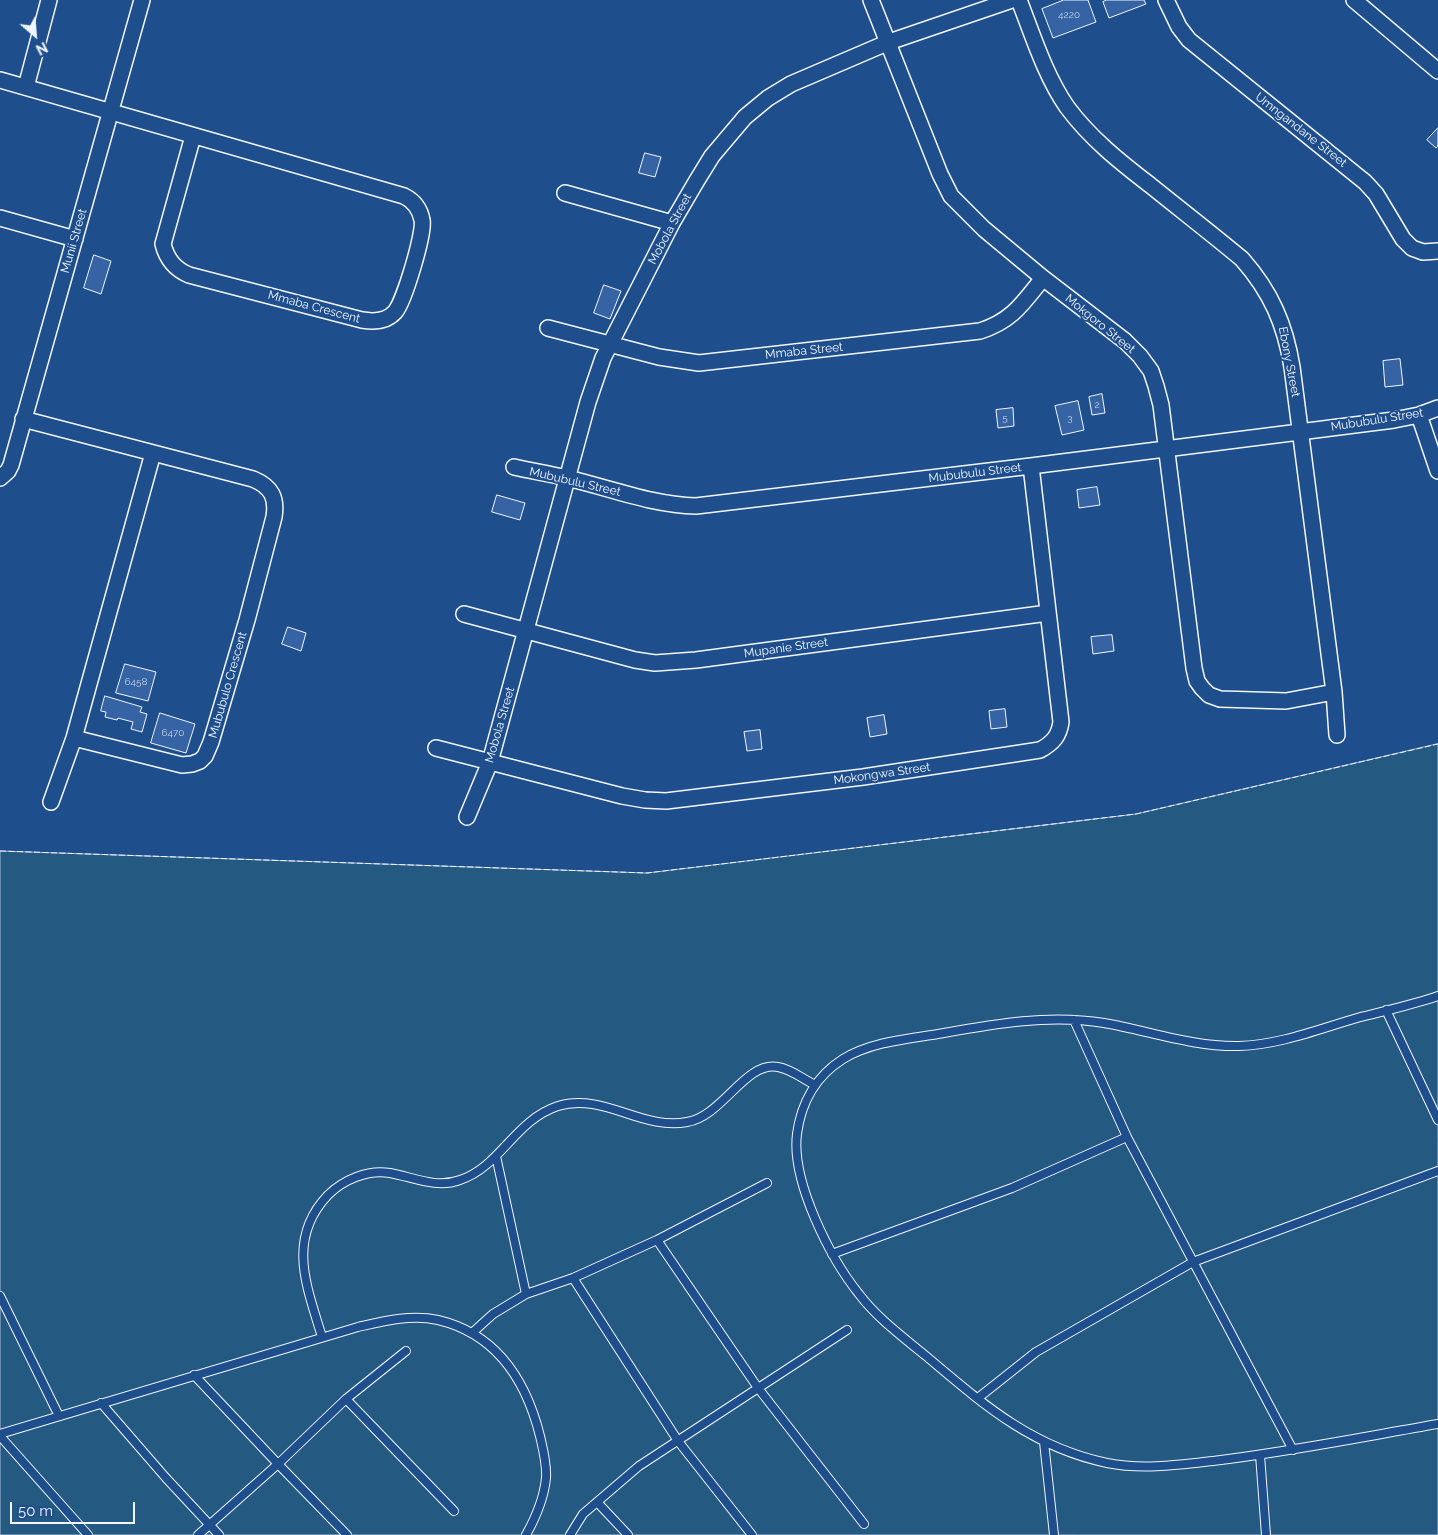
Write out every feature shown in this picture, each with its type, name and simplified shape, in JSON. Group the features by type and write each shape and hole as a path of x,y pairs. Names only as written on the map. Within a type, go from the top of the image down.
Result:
{"street":[{"path":"26,87 49,0"},
{"name":"Munii Street","path":"0,478 8,471 11,465 22,419 142,0"},
{"name":"Mokgoro Street","path":"871,0 940,174 951,196 984,229 1043,278 1125,340 1140,356 1151,372 1156,386 1167,449 1197,681 1209,695 1220,699 1286,702 1334,692"},
{"name":"Mobola Street","path":"467,818 490,762 588,402 603,358 672,223 712,156 728,136 753,111 791,84 889,42 1012,0"},
{"name":"Ebony Street","path":"1019,0 1054,85 1083,127 1117,159 1242,259 1260,281 1280,318 1288,340 1301,432 1338,735"},
{"name":"Umngandane Street","path":"1166,0 1179,27 1189,40 1365,182 1376,194 1403,239 1412,248 1423,252 1438,251"},
{"path":"1354,0 1438,71"},
{"name":"Mmaba Crescent","path":"0,80 404,196 411,200 419,210 423,227 404,296 395,312 383,320 362,320 190,275 176,269 168,258 163,244 193,136"},
{"path":"565,193 672,223"},
{"path":"0,218 75,239"},
{"name":"Mmaba Street","path":"548,328 658,357 699,363 960,334 995,326 1009,317 1043,278"},
{"name":"Mububulu Street","path":"514,467 567,478 656,501 696,506 1394,420 1419,415 1438,408"},
{"path":"1419,415 1438,470"},
{"name":"Mububulo Crescent","path":"22,419 253,479 262,482 272,493 275,500 274,518 247,620 211,742 205,756 192,764 175,764 74,738"},
{"path":"51,802 74,738 153,453"},
{"name":"Mokongwa Street","path":"436,748 622,796 666,801 862,777 1030,753 1050,744 1056,738 1062,722 1031,466"},
{"name":"Mupanie Street","path":"527,630 636,660 655,663 696,660 1048,613"},
{"path":"464,614 527,630"}],"lane":[{"path":"1438,996 1268,1043 1240,1046 1186,1041 1105,1023 1043,1019 1012,1021 878,1045 855,1053 840,1061 815,1085 800,1116 796,1145 797,1161 808,1200 832,1254 861,1297 920,1351 978,1398 1002,1417 1044,1442 1086,1458 1128,1466 1157,1466 1260,1455 1438,1424"},
{"path":"1386,1010 1438,1120"},
{"path":"1074,1020 1127,1137 1293,1450"},
{"path":"322,1337 304,1269 302,1251 305,1234 310,1220 329,1194 352,1179 364,1174 388,1172 444,1184 459,1181 479,1170 496,1156 519,1130 539,1114 559,1106 590,1103 659,1122 680,1124 696,1120 711,1112 742,1082 760,1069 770,1066 787,1070 815,1085"},
{"path":"832,1254 1012,1188 1127,1137"},
{"path":"496,1156 526,1294"},
{"path":"978,1398 1036,1352 1193,1262 1438,1171"},
{"path":"472,1333 493,1314 526,1294 573,1278 657,1240 767,1183"},
{"path":"657,1240 758,1388 864,1524"},
{"path":"573,1278 678,1440 752,1535"},
{"path":"0,1296 59,1416"},
{"path":"88,1535 0,1435 322,1337 388,1320 411,1318 436,1319 472,1333 486,1341 502,1356 517,1377 531,1404 544,1454 546,1476 543,1498 536,1518 526,1535"},
{"path":"570,1535 583,1514 639,1466 847,1330"},
{"path":"198,1535 278,1464 346,1399 406,1351"},
{"path":"194,1375 347,1535"},
{"path":"346,1399 454,1511"},
{"path":"101,1403 219,1535"},
{"path":"1044,1442 1054,1535"},
{"path":"1260,1455 1266,1535"},
{"path":"597,1502 628,1535"}],"shaded area":[{"path":"1438,744 1438,1535 0,1535 0,851 647,873 1136,814"}],"building":[{"path":"1064,0 1088,0 1096,22 1053,38 1042,9"},
{"path":"1107,0 1144,0 1146,4 1109,18 1103,2"},
{"path":"1438,128 1438,146 1436,148 1427,140"},
{"path":"645,153 661,157 655,177 639,173"},
{"path":"94,255 111,261 101,294 84,288"},
{"path":"604,285 621,291 610,319 594,313"},
{"path":"1400,359 1403,385 1385,387 1383,361"},
{"path":"1102,394 1105,413 1092,415 1089,397"},
{"path":"1078,401 1084,430 1062,435 1055,406"},
{"path":"1013,408 1014,426 998,428 996,410"},
{"path":"1097,487 1100,505 1079,508 1077,490"},
{"path":"497,495 525,503 520,520 492,512"},
{"path":"288,627 306,633 301,651 282,644"},
{"path":"1112,635 1114,651 1093,654 1091,637"},
{"path":"125,664 156,672 148,701 116,693"},
{"path":"105,696 142,707 140,712 147,714 142,732 131,729 133,722 105,717 106,712 101,711"},
{"path":"1005,709 1007,727 991,729 989,711"},
{"path":"160,713 195,724 186,753 151,743"},
{"path":"884,715 887,734 870,737 867,718"},
{"path":"760,730 762,749 747,751 744,732"}],"fence":[{"path":"0,851 647,873 1136,814 1438,744"}]}
